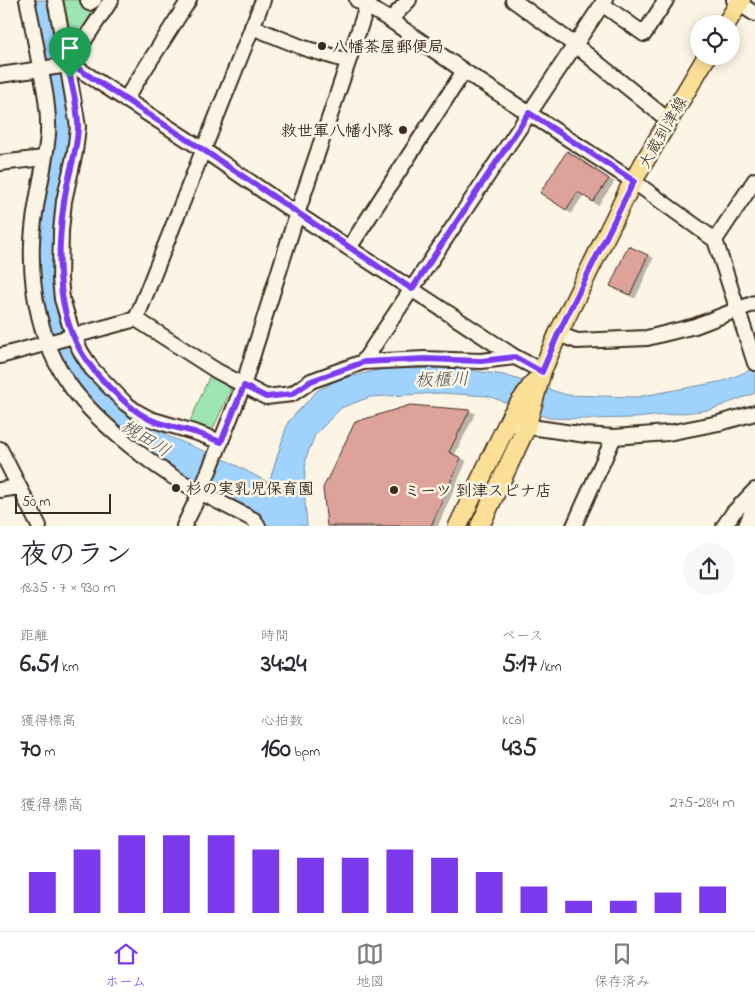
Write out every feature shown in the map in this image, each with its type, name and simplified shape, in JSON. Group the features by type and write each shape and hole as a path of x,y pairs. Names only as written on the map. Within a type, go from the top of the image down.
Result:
{"main road":[{"path":"731,15 738,1"},
{"name":"大蔵到津線","path":"480,526 528,423 542,372 558,334 634,181 702,65"},
{"name":"大蔵到津線","path":"458,526 509,419 542,372"}],"street":[{"path":"27,0 48,108 48,134 36,201 32,244 34,286 39,313 57,364 69,384 97,415 131,446 170,474 254,520 258,526"},
{"path":"55,0 78,127 60,231 62,299 73,335 92,369 137,412 150,419 197,433 220,446"},
{"path":"88,0 89,3 94,0"},
{"path":"68,65 111,0"},
{"path":"125,100 189,0"},
{"path":"136,319 202,149 263,0"},
{"path":"390,20 409,0"},
{"path":"513,0 575,45 668,120"},
{"path":"364,362 603,2 644,34 666,0"},
{"path":"738,1 755,14"},
{"path":"184,526 201,491 244,386 297,214 348,61 364,2 464,71 634,181 715,240 755,362"},
{"path":"252,27 304,48 348,61"},
{"path":"0,75 68,65 77,68 515,357 542,372"},
{"path":"349,248 464,71"},
{"path":"0,163 44,158"},
{"path":"715,240 755,180"},
{"path":"558,334 577,341 648,338 695,326 755,303"},
{"path":"0,356 136,319 217,372 266,397 292,394 311,381 364,362 424,359 481,361 515,357"},
{"path":"509,419 550,429 614,437 668,433 719,423 755,413"},
{"path":"574,526 614,437"},
{"path":"0,449 38,526"},
{"path":"0,490 18,487"},
{"path":"724,526 733,513 755,490"},
{"path":"746,526 755,504"}],"green space":[{"path":"59,0 106,0 77,44 69,41"},
{"path":"210,375 231,389 212,431 188,426"}],"water":[{"path":"32,0 48,0 69,108 70,135 53,232 52,280 57,314 68,347 94,378 142,419 170,437 228,461 269,483 288,422 317,391 337,380 383,369 455,368 504,375 567,395 637,397 724,381 755,368 755,393 710,410 636,418 586,419 549,418 488,396 441,393 370,397 341,408 315,435 306,458 304,489 307,526 265,526 264,521 250,508 183,474 151,454 117,428 75,386 45,324 37,286 38,236 53,140"}],"building":[{"path":"567,151 609,179 593,202 578,192 566,210 540,193"},
{"path":"628,246 648,255 630,295 610,286"},
{"path":"410,405 470,410 449,452 461,458 431,526 327,526 323,488 355,422"}],"place":[{"name":"八幡茶屋郵便局","path":"322,46"},
{"name":"救世軍八幡小隊","path":"403,130"},
{"name":"杉の実乳児保育園","path":"176,488"},
{"name":"ミーツ 到津スピナ店","path":"394,490"}],"route":[{"path":"68,65 77,68 202,149 412,289 529,113 634,181 558,334 542,372 515,357 481,361 424,359 364,362 311,381 292,394 266,397 244,386 221,442 150,419 137,412 92,369 73,335 62,299 60,279 60,231 78,127 70,78 68,65"}],"water label":[{"name":"板櫃川","path":"442,379"},
{"name":"槻田川","path":"146,438"}]}
